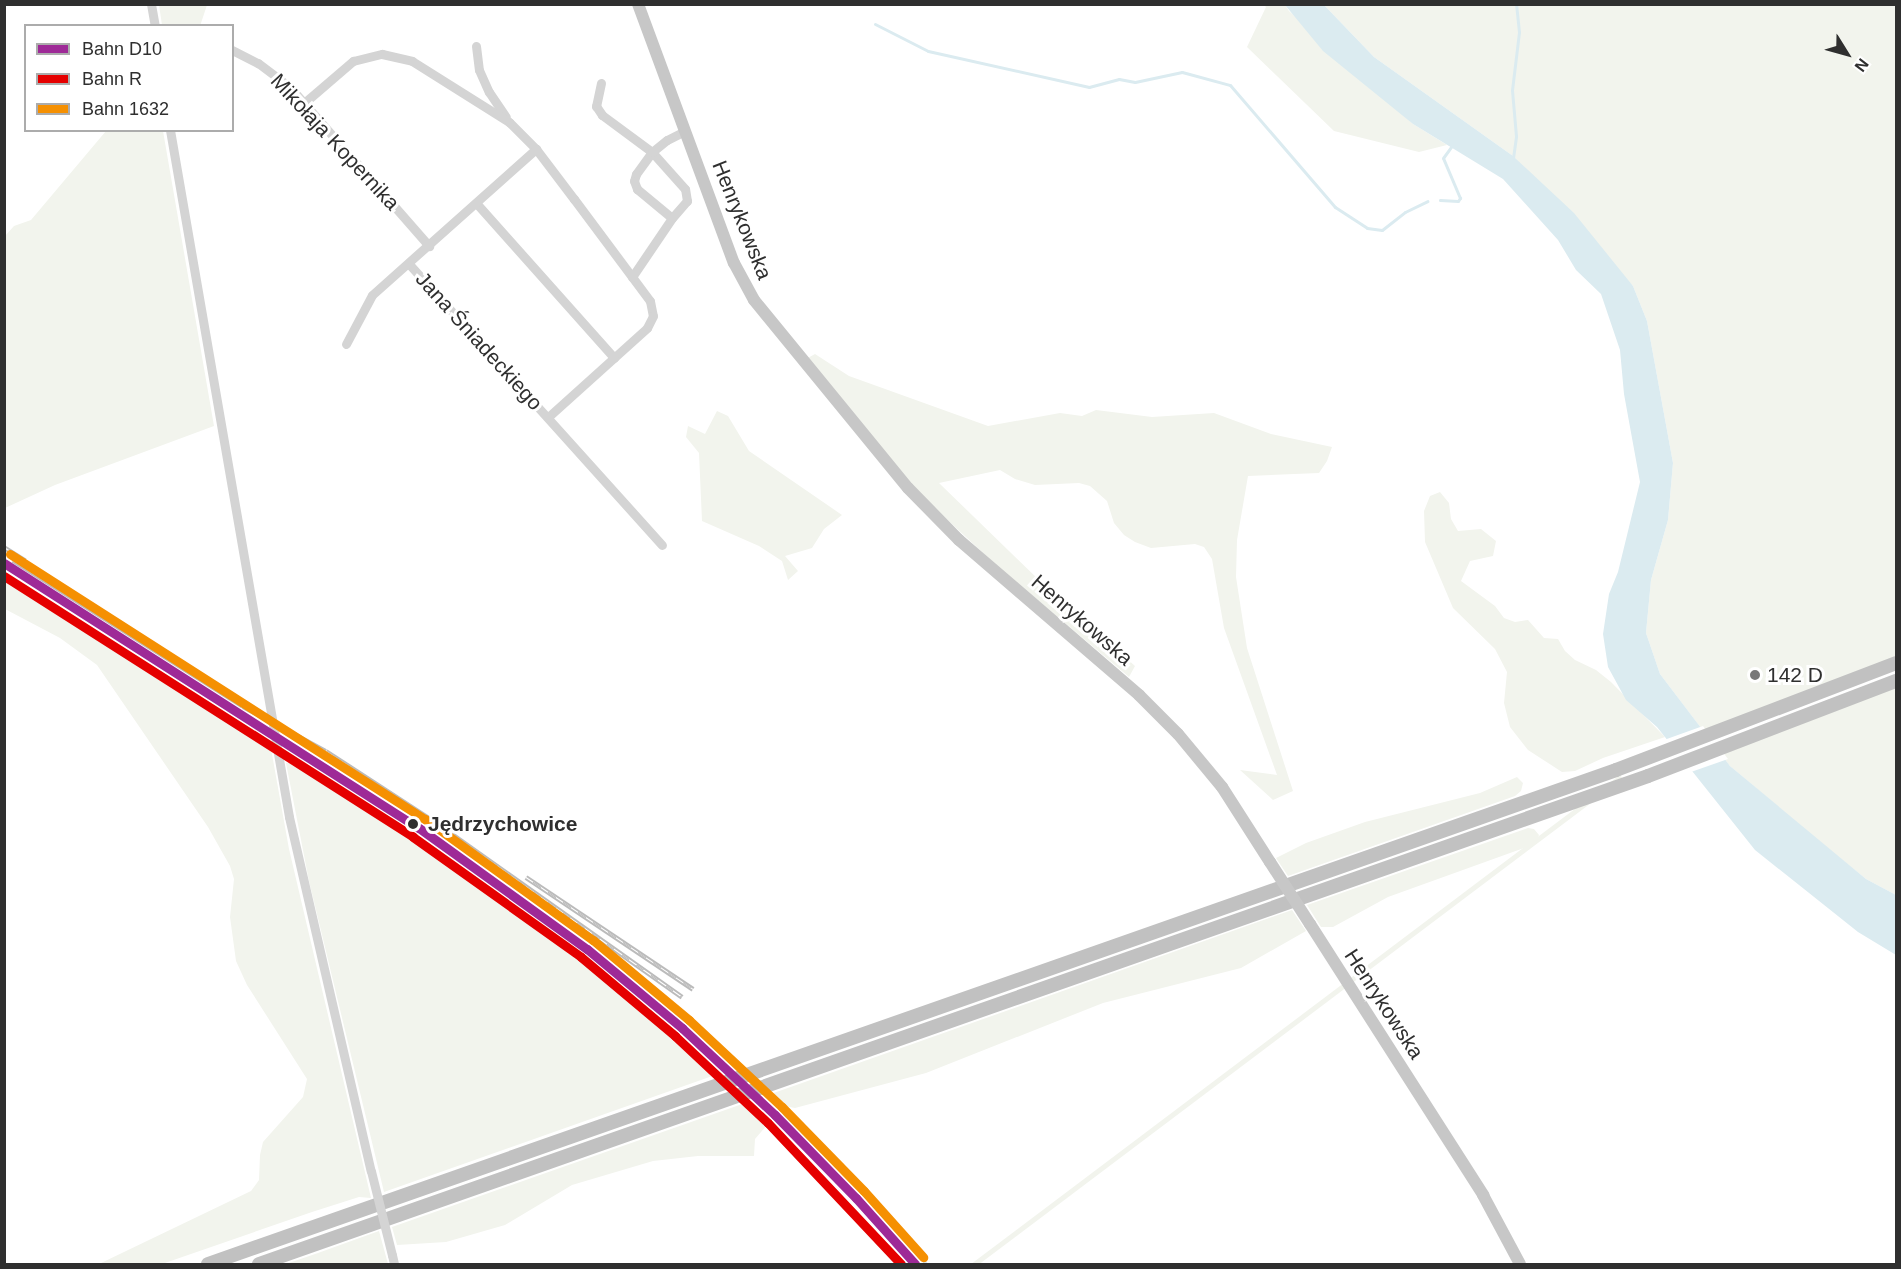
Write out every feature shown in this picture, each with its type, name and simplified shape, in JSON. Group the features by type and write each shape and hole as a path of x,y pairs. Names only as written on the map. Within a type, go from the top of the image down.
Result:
{"highway":[{"path":"208,1264 1616,770 1896,663"},
{"path":"259,1264 1626,783 1896,681"}],"main road":[{"name":"Henrykowska","path":"638,4 735,263 754,300 908,488 959,540 1139,695 1178,734 1222,787 1483,1195 1520,1264"}],"street":[{"path":"151,4 155,24"},
{"path":"476,46 479,70 510,122 536,149 650,301 653,316 647,328 548,417"},
{"name":"Mikołaja Kopernika","path":"234,51 274,74 304,103 429,246"},
{"path":"304,103 353,62 382,54 412,60 510,122"},
{"path":"601,83 596,106 602,115 652,152 676,177 687,195 685,205 672,218 632,277"},
{"path":"672,218 637,189 634,181 640,166 652,152 667,140 685,131"},
{"path":"170,132 291,826 393,1260"},
{"path":"346,344 372,295 477,204 536,149"},
{"path":"477,204 614,358"},
{"name":"Jana Śniadeckiego","path":"409,264 662,545"}],"shaded area":[{"path":"159,4 207,5 201,24 162,24"},
{"path":"1264,5 1285,5 1413,124 1447,145 1419,152 1334,131 1247,47 1266,7"},
{"path":"1285,5 1324,5 1374,57 1513,156 1574,213 1633,286 1647,321 1673,463 1668,520 1651,580 1646,633 1660,674 1730,766 1866,879 1896,895 1896,955 1858,932 1755,850 1657,727 1626,700 1608,667 1603,634 1609,594 1618,572 1640,482 1624,394 1620,350 1601,294 1576,270 1558,240 1503,179 1413,124 1323,51"},
{"path":"1324,5 1896,5 1896,662 1707,736 1660,674 1646,633 1651,580 1668,520 1673,463 1647,321 1633,286 1513,156 1374,57"},
{"path":"105,132 163,132 214,426 55,485 5,508 5,236 14,226 31,220"},
{"path":"815,354 849,376 988,426 1060,413 1082,416 1096,410 1152,417 1214,413 1271,434 1332,447 1319,473 1248,476 1237,540 1236,577 1247,648 1293,791 1273,800 1240,770 1277,775 1224,628 1212,559 1204,547 1195,544 1151,548 1135,542 1124,535 1114,523 1107,501 1090,486 1079,483 1035,485 1015,479 1000,470 939,483 1040,581 1135,666 1129,677 995,564 910,485 806,359"},
{"path":"717,411 728,416 749,451 842,515 824,529 812,548 785,556 798,571 788,580 782,561 759,546 702,521 699,453 686,437 688,426 705,434"},
{"path":"1440,492 1449,503 1451,519 1458,531 1481,529 1496,541 1493,556 1470,561 1461,581 1495,606 1504,618 1515,622 1528,620 1544,638 1558,639 1565,651 1575,660 1596,670 1611,682 1665,737 1603,758 1575,771 1562,772 1528,750 1510,727 1504,703 1507,672 1495,649 1453,608 1425,542 1424,511 1430,496"},
{"path":"5,575 270,743 289,849 371,1198 359,1197 162,1264 99,1264 251,1191 259,1180 263,1142 303,1097 307,1079 247,985 236,961 230,917 234,879 230,866 208,827 97,665 60,638 5,609"},
{"path":"1896,681 1896,895 1866,879 1814,837 1730,766 1718,751"},
{"path":"286,763 293,763 410,839 513,911 515,908 635,1002 718,1074 384,1192 309,881"},
{"path":"1620,775 1623,779 979,1264 971,1264"},
{"path":"1517,777 1523,783 1521,791 1515,796 1288,876 1276,858 1306,843 1365,822 1480,793"},
{"path":"1528,828 1534,829 1539,835 1535,844 1388,897 1333,927 1321,927 1307,905"},
{"path":"1292,910 1306,931 1241,968 1103,1003 926,1073 795,1108 779,1105 768,1095"},
{"path":"748,1102 768,1124 755,1139 754,1156 698,1156 653,1161 572,1185 505,1225 446,1242 397,1245 392,1227"},
{"path":"379,1231 388,1264 286,1264 318,1253"}],"pier":[{"path":"1703,726 1728,759 1691,772 1664,740"}],"waterway":[{"path":"1513,158 1516,136 1512,90 1519,32 1516,4"},
{"path":"875,24 928,51 1089,87 1119,79 1135,82 1182,72 1230,85 1335,207 1367,228 1382,230 1405,212 1428,201"},
{"path":"1440,200 1458,201 1460,198 1443,158 1451,147"},
{"path":"784,1114 848,1177 926,1264"}],"railway":[{"path":"4,547 25,560"},
{"path":"13,560 243,706 326,751 438,824 682,997"},
{"path":"526,877 693,989"}],"rail line":[{"name":"1632","path":"10,554 425,819 593,940 689,1020 782,1107 864,1191 923,1257"},
{"name":"D10","path":"4,563 419,828 587,949 682,1028 775,1115 856,1198 915,1264"},
{"name":"R","path":"4,576 413,837 581,957 675,1036 768,1123 901,1264"}],"place":[{"name":"142 D","path":"1755,675"},
{"name":"Jędrzychowice","path":"413,824"}]}
